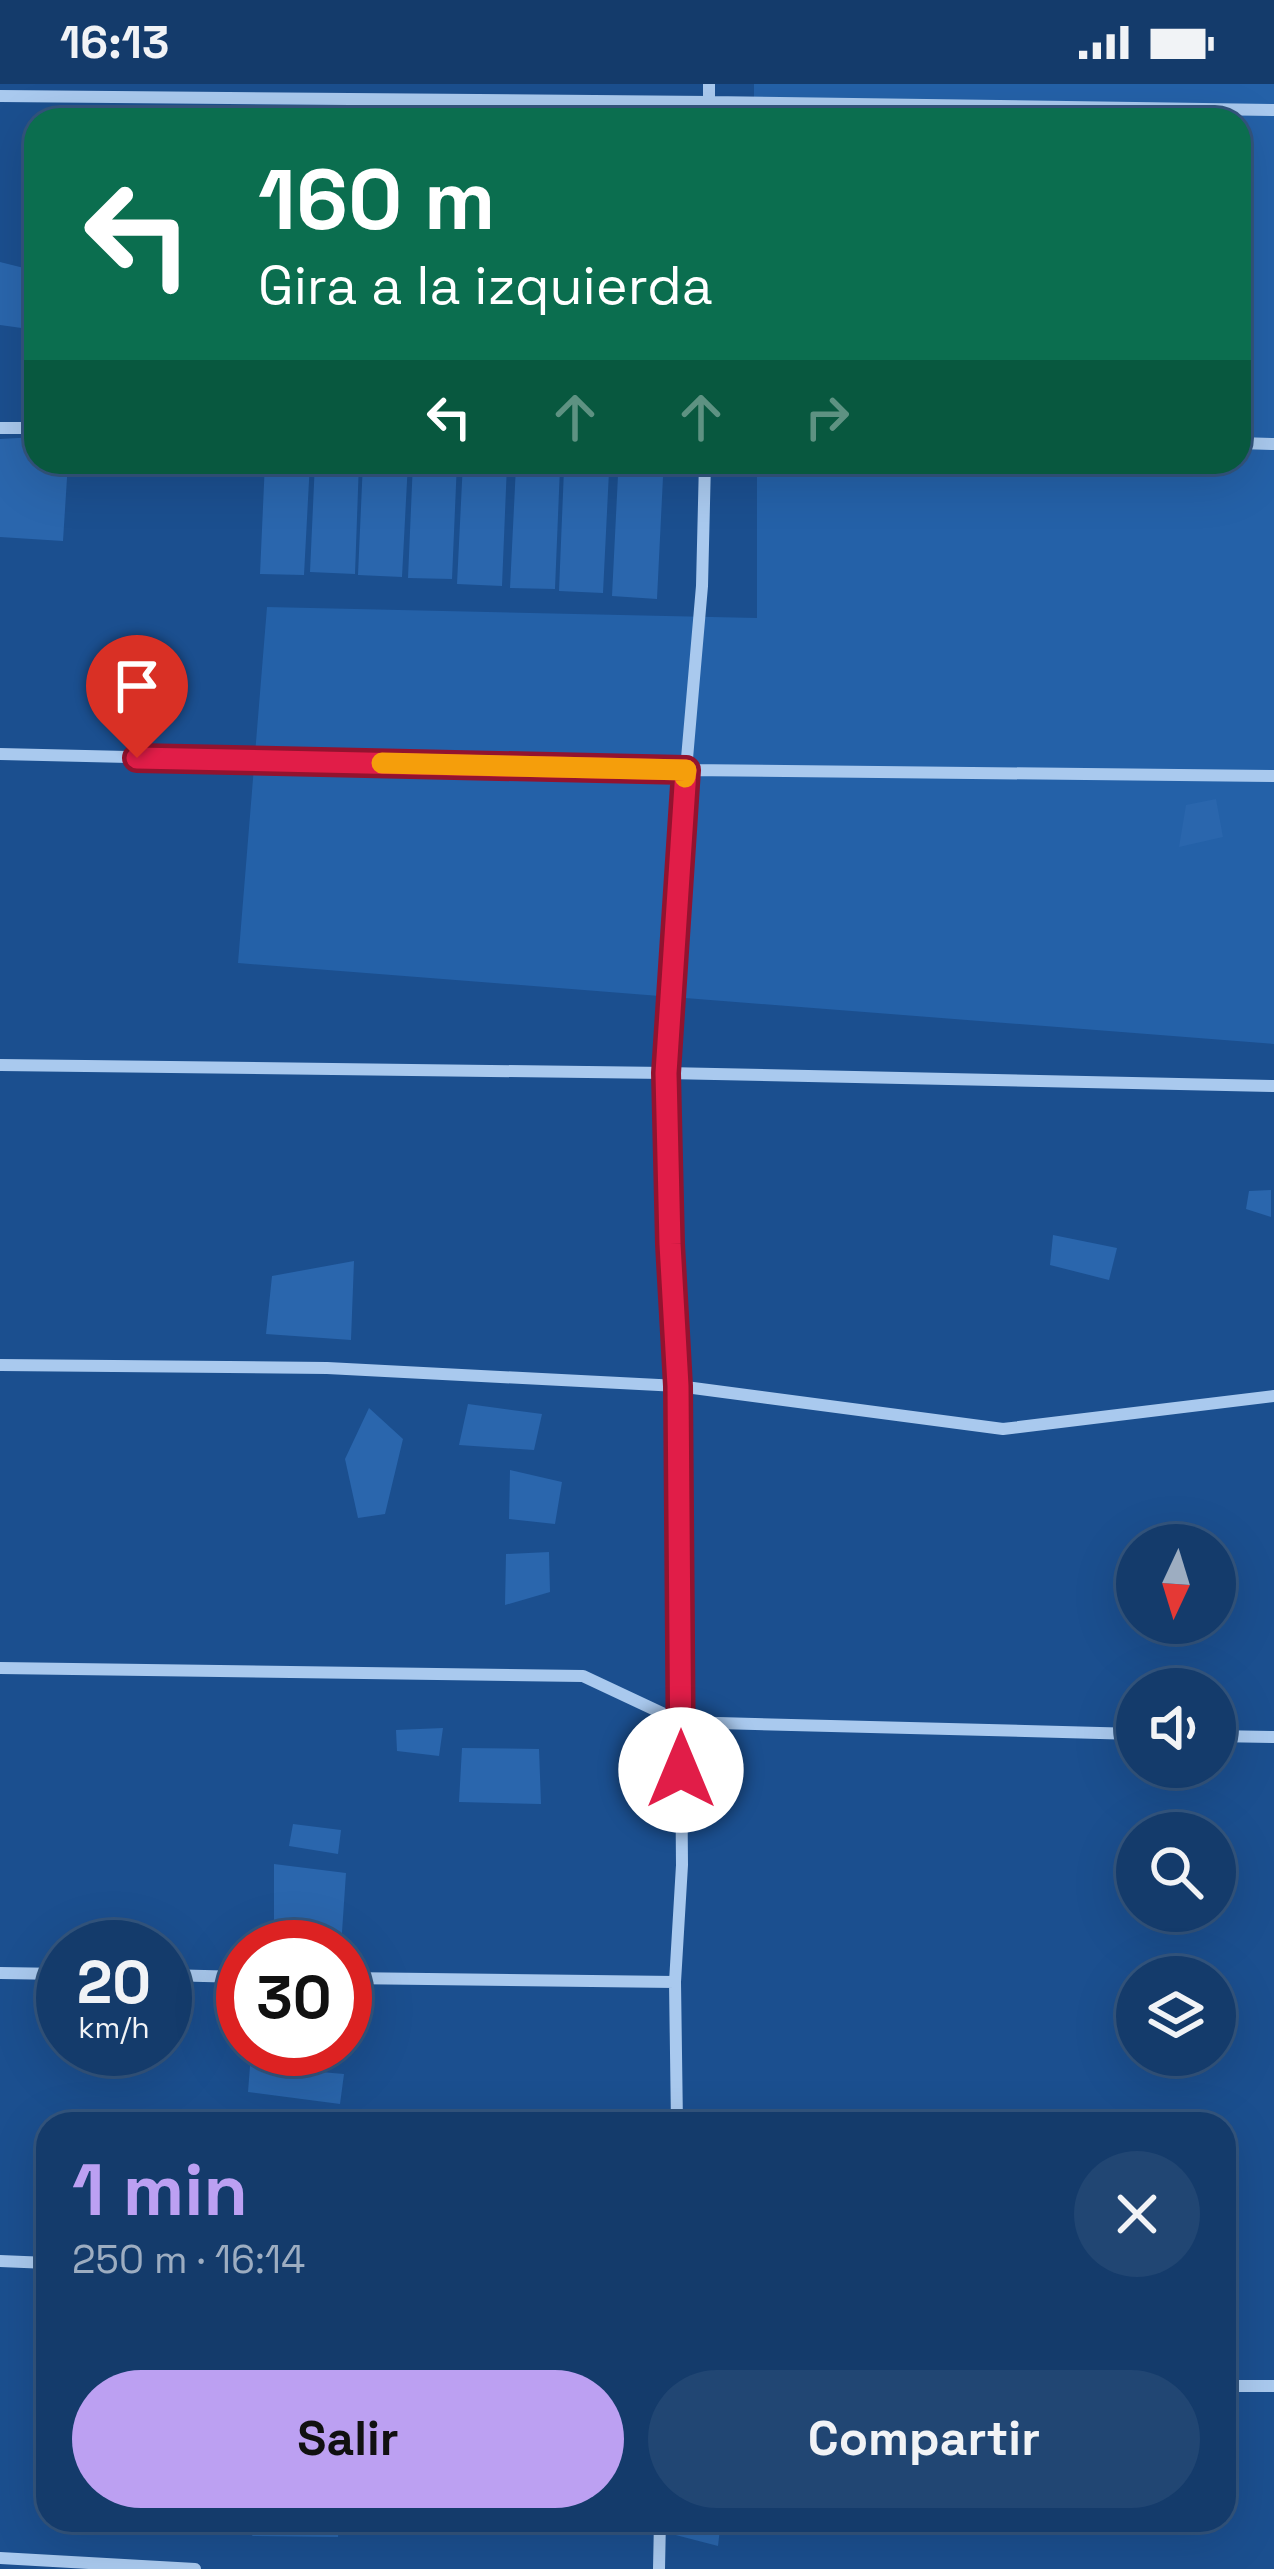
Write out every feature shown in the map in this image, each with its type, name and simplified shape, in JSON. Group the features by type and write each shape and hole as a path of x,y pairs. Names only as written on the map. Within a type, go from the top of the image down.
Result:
{"street":[{"path":"709,84 709,108"},
{"path":"0,96 1133,108"},
{"path":"677,2112 675,1982 682,1864 678,1386 666,1073 702,586 705,474"},
{"path":"0,754 686,770 1274,776"},
{"path":"0,1065 1274,1086"},
{"path":"0,1365 327,1368 678,1386 1004,1430 1274,1396"},
{"path":"0,1668 583,1676 681,1722 1116,1732"},
{"path":"1236,1736 1274,1737"},
{"path":"0,1973 36,1974"},
{"path":"372,1978 675,1982"},
{"path":"0,2261 36,2262"},
{"path":"1236,2386 1274,2386"},
{"path":"658,2569 660,2532"},
{"path":"0,2558 195,2569"}],"shaded area":[{"path":"754,84 1274,84 1274,1044 238,963 267,607 757,618 757,474 1251,474 1251,108 754,108"}],"building":[{"path":"0,262 24,268 24,328 0,325"},
{"path":"24,438 24,474 67,474 63,541 0,537 0,439"},
{"path":"264,474 309,474 304,575 260,574"},
{"path":"314,474 359,474 355,574 310,572"},
{"path":"362,474 407,474 402,577 358,575"},
{"path":"412,474 456,474 452,579 408,578"},
{"path":"462,474 507,474 502,586 457,584"},
{"path":"516,474 560,474 555,589 510,588"},
{"path":"564,474 609,474 603,593 559,591"},
{"path":"618,475 663,477 657,599 612,596"},
{"path":"1216,799 1223,837 1179,847 1186,805"},
{"path":"1271,1190 1271,1217 1246,1209 1249,1191"},
{"path":"1053,1235 1117,1248 1109,1280 1050,1265"},
{"path":"354,1261 351,1340 266,1334 272,1276"},
{"path":"468,1404 542,1414 534,1450 459,1445"},
{"path":"369,1408 403,1439 385,1514 358,1518 345,1459"},
{"path":"510,1470 562,1482 555,1524 509,1519"},
{"path":"549,1552 550,1592 505,1605 506,1554"},
{"path":"443,1728 439,1756 397,1751 396,1730"},
{"path":"462,1748 539,1749 541,1804 459,1802"},
{"path":"293,1824 341,1830 338,1854 289,1846"},
{"path":"274,1864 346,1873 343,1920 274,1920"},
{"path":"249,2076 344,2076 340,2104 248,2092"},
{"path":"254,2532 338,2532 338,2537 252,2536"},
{"path":"720,2532 718,2546 668,2533"}],"slow traffic":[{"path":"382,763 686,770 685,777"}],"route":[{"path":"137,758 686,770 666,1073 678,1386 681,1770"}]}
